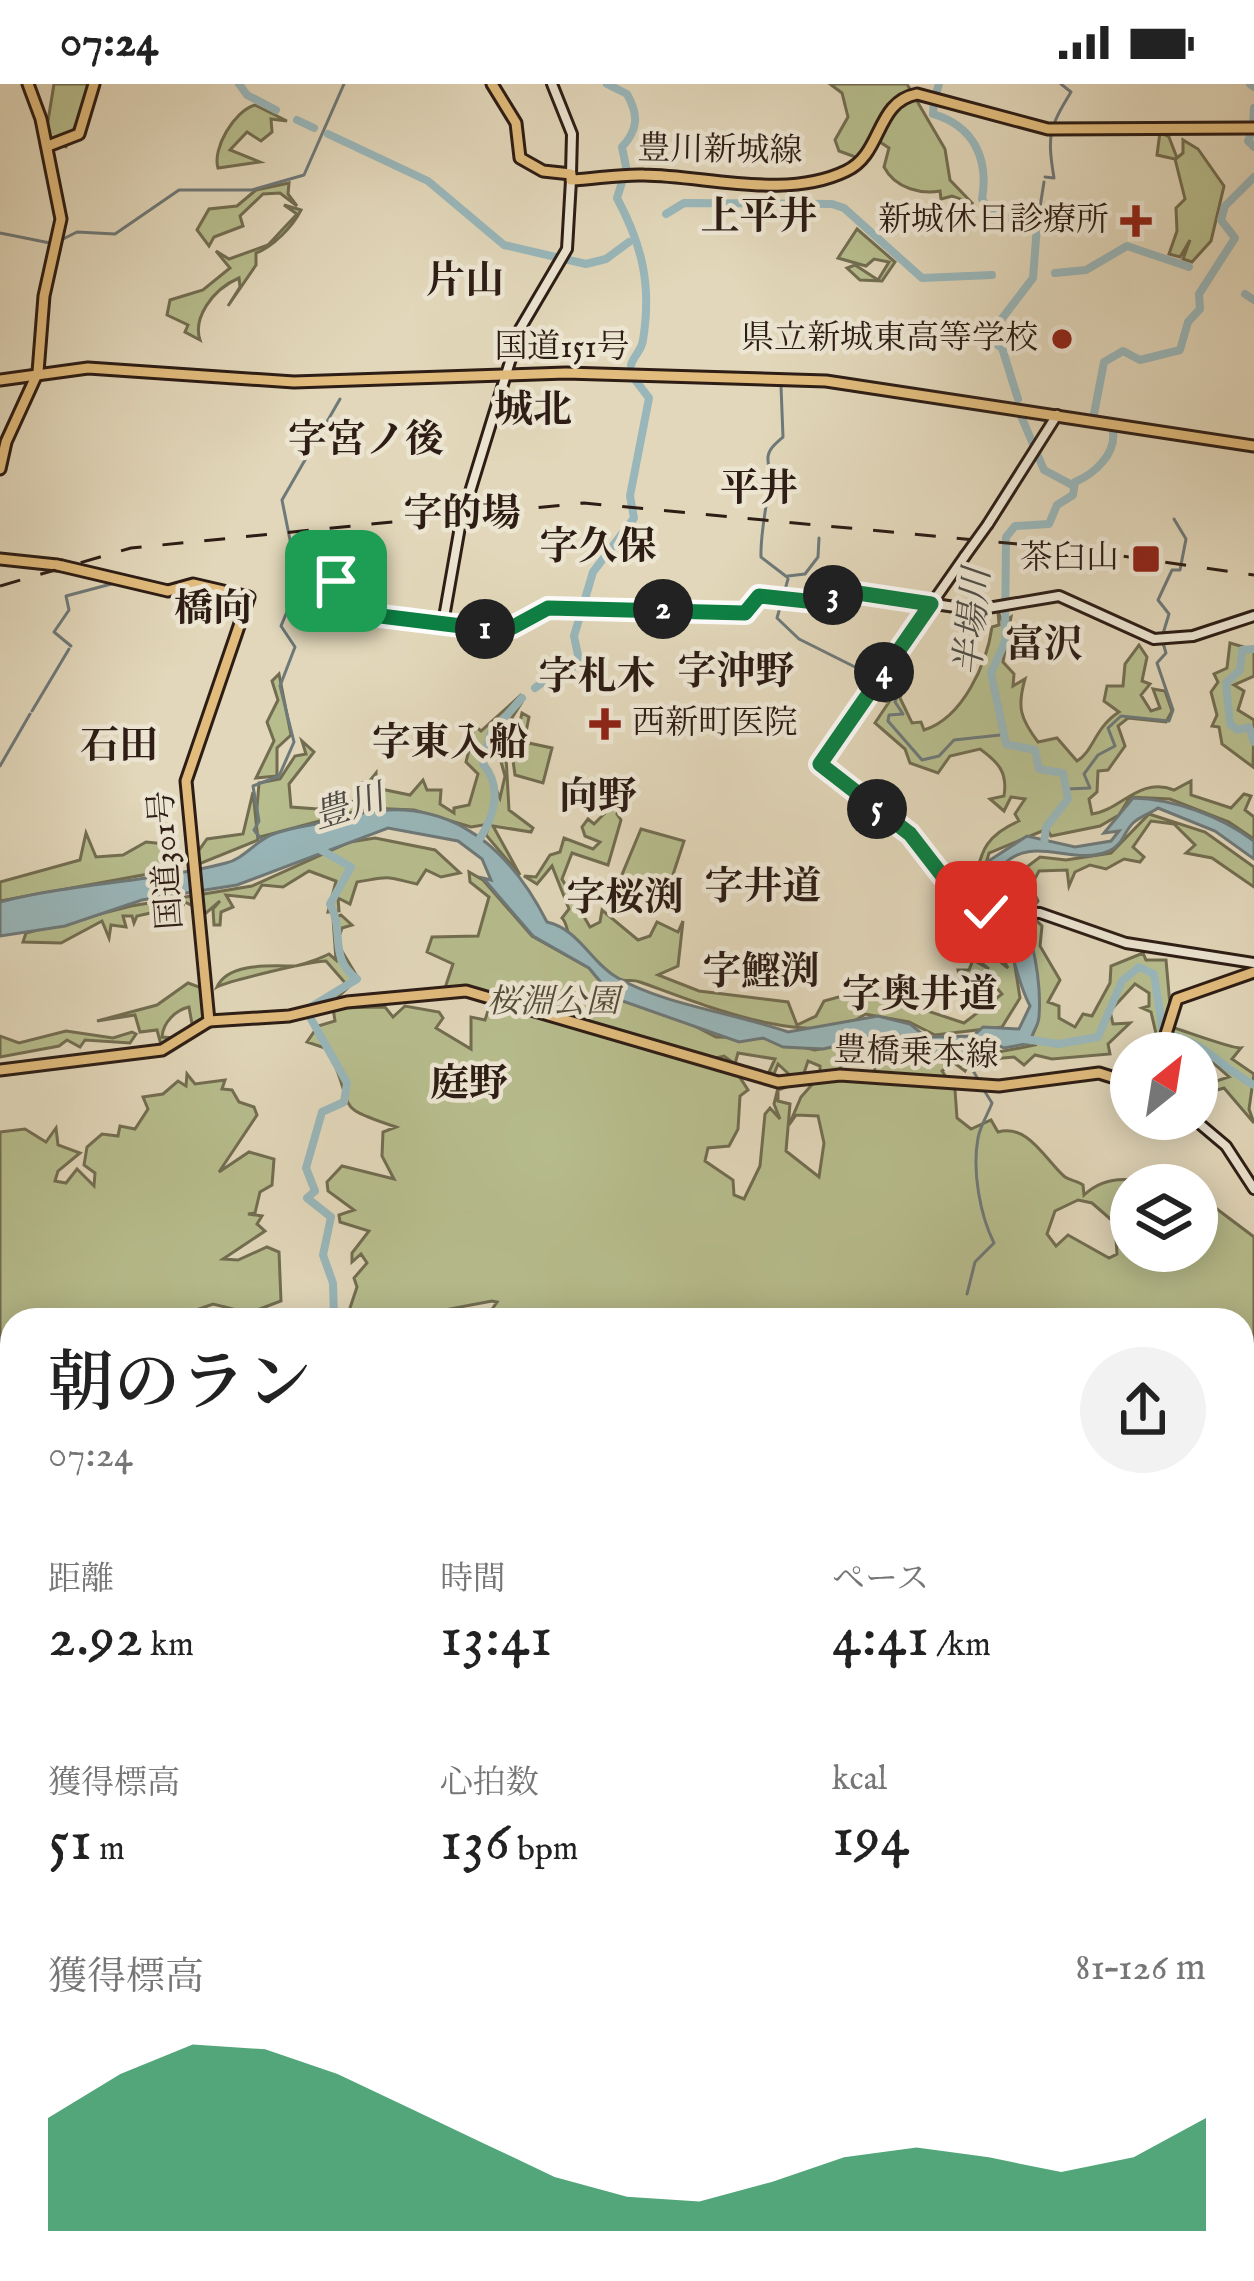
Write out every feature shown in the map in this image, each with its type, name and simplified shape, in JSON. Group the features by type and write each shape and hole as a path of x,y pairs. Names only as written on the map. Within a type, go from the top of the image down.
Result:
{"main road":[{"path":"0,470 5,442 38,372 44,296 57,242 60,199 28,84"},
{"path":"48,146 79,134 94,84"},
{"name":"豊川新城線","path":"493,84 516,123 522,161 571,177 641,175 788,184 836,176 870,152 892,106 917,94 1048,129 1254,128"},
{"path":"443,623 461,521 527,313 564,259 572,134 552,84"},
{"name":"国道151号","path":"0,380 98,368 294,382 507,374 834,381 1254,448"},
{"path":"1057,416 1038,452 820,764 910,834 965,905 986,912 1032,912 1126,943 1254,968"},
{"path":"341,539 332,610 502,630 546,609 745,613 756,596 828,602 842,590 1004,609 1059,596 1138,635 1160,639 1192,636 1254,616"},
{"name":"国道301号","path":"0,559 59,566 168,590 193,584 249,597 190,757 185,798 209,1021"},
{"path":"1166,1032 1181,996 1254,968"},
{"name":"豊橋乗本線","path":"209,1021 466,991 778,1082 831,1075 998,1086 1099,1073 1110,1076"},
{"path":"0,1070 162,1050 209,1021"},
{"path":"1218,1139 1254,1189"}],"green space":[{"path":"54,84 93,84 66,147 51,142 47,127"},
{"path":"830,84 907,84 945,149 950,180 973,204 952,196 941,199 940,191 910,189 889,175 884,167 889,148 880,142 888,107 858,158 839,151 835,140 848,117 842,93"},
{"path":"255,105 287,121 271,119 272,132 261,141 247,132 230,150 260,162 218,168 218,151 226,132"},
{"path":"1160,132 1169,137 1177,158 1183,153 1183,140 1198,149 1224,186 1211,241 1192,262 1183,259 1190,240 1180,257 1169,254 1177,231 1176,208 1185,199 1175,159 1157,155"},
{"path":"289,183 288,194 297,206 280,193 263,194 240,216 243,226 214,237 209,246 197,230 209,209 237,206 256,190"},
{"path":"284,205 301,210 293,223 269,246 256,253 256,265 228,306 240,287 239,278 206,306 199,323 200,340 185,332 188,325 167,315 170,300 203,290 230,268 216,251 229,259 268,245 297,214"},
{"path":"857,229 895,262 882,281 860,280 847,268 855,265 878,280 889,262 874,259 866,266 838,258"},
{"path":"998,612 1003,622 1011,617 1003,662 1014,674 1013,686 1025,679 1021,705 1027,726 1038,742 1057,738 1077,761 1119,712 1104,701 1107,686 1123,686 1125,664 1139,645 1147,657 1142,681 1150,684 1141,695 1151,711 1160,708 1153,689 1165,691 1172,711 1166,722 1128,718 1118,726 1125,746 1108,770 1098,771 1097,792 1089,799 1092,814 1150,787 1174,790 1191,781 1191,795 1231,808 1244,794 1251,796 1245,810 1254,817 1254,839 1229,822 1170,799 1130,797 1119,815 1100,826 1051,836 1047,829 989,853 983,874 1002,910 994,922 1014,960 1020,998 1002,1027 935,1035 909,1022 865,1014 844,1025 786,1026 622,980 568,932 562,918 569,909 552,866 537,884 524,876 536,877 550,855 560,852 564,838 593,849 600,842 585,836 582,827 588,819 594,824 619,799 624,806 617,814 621,820 608,865 572,853 562,879 590,927 600,922 602,910 638,940 650,936 657,922 678,932 683,921 678,966 658,975 699,991 788,1002 797,1025 816,1016 824,1001 864,990 964,1023 1002,994 989,979 968,975 960,980 958,970 969,970 973,960 989,969 965,950 965,940 969,937 1008,968 997,949 998,935 988,926 993,913 966,902 986,847 1003,829 1019,821 1015,814 1025,799 1011,797 1004,811 990,799 1004,796 1003,774 980,749 950,756 938,773 910,763 905,749 875,723 889,702 874,699 884,678 895,678 904,688 900,698 912,723 921,722 924,730 938,724 971,688 992,627 999,625"},
{"path":"1230,643 1254,650 1254,676 1234,685 1244,691 1238,710 1254,720 1253,767 1222,744 1219,727 1212,726 1217,715 1211,692 1218,682 1214,674 1227,668"},
{"path":"279,674 291,735 277,748 277,776 256,778 274,741 267,722 278,700 272,681"},
{"path":"520,696 522,702 506,727 491,735 485,764 500,798 505,776 498,751 504,738 515,744 522,713 529,717 524,742 552,748 543,783 515,775 511,746 506,756 509,810 533,828 531,832 493,826 520,875 486,835 489,824 471,827 414,810 368,808 260,837 255,832 259,783 280,779 295,756 306,754 302,741 314,752 289,784 291,807 318,809 368,798 370,787 358,783 368,783 376,773 376,788 410,795 423,780 427,790 441,790 440,804 454,813 454,808 469,805 478,774 466,762 475,726 481,731"},
{"path":"253,792 258,840 199,864 183,862 176,869 0,901 0,882 80,860 86,833 96,857 123,855 146,842 176,845 178,858 192,860 207,839 243,834"},
{"name":"桜淵公園","path":"1149,814 1205,832 1254,867 1254,887 1212,858 1186,853 1195,845 1174,824 1151,821 1133,847 1144,857 1140,862 1124,859 1106,869 1090,865 1075,872 1069,886 1067,870 1039,871 1031,886 1038,901 1029,913 1042,926 1040,946 1060,980 1048,1002 1059,1006 1059,1018 1075,1027 1083,1014 1092,1016 1110,983 1111,966 1143,953 1146,960 1166,960 1170,1005 1165,1025 1187,1032 1156,1032 1151,1012 1142,1008 1149,1006 1149,993 1135,984 1110,1011 1113,1024 1130,1023 1121,1032 1110,1032 1110,1054 1052,1059 1035,1055 1024,1065 1014,1057 970,1061 965,1071 953,1062 942,1071 955,1090 957,1118 971,1129 991,1120 998,1132 1027,1138 1065,1177 1083,1185 1084,1195 1110,1182 1110,1219 1092,1203 1078,1200 1055,1211 1047,1234 1056,1246 1068,1235 1110,1258 1110,1272 1218,1272 1218,1210 1254,1237 1254,1308 493,1308 497,1302 492,1301 455,1308 350,1308 357,1287 354,1278 367,1263 361,1254 352,1262 352,1253 369,1231 340,1222 339,1215 354,1210 328,1191 327,1182 342,1166 394,1179 382,1156 383,1132 396,1127 353,1109 328,1049 307,1042 318,1026 335,1021 333,1008 385,1007 393,1017 405,1006 439,1012 443,1018 436,1028 471,1049 471,1017 485,1020 494,993 445,988 453,964 427,952 432,937 478,936 489,897 470,882 469,872 483,880 532,936 589,968 614,998 685,1021 716,1037 763,1038 815,1050 888,1035 917,1047 924,1057 949,1055 957,1060 1035,1045 1031,1038 1039,1000 1026,926 1030,901 1014,886 1016,875 1040,857 1066,860 1111,853","holes":["738,1053 775,1059 769,1072 774,1074 778,1064 792,1077 803,1076 808,1061 820,1066 820,1073 838,1071 846,1059 876,1060 873,1081 816,1080 801,1097 789,1125 796,1115 818,1116 824,1143 819,1177 786,1151 790,1104 778,1101 778,1090 792,1085 778,1088 774,1104 780,1119 770,1108 765,1114 760,1166 744,1199 734,1195 733,1180 705,1161 708,1148 729,1146 738,1129 740,1096 748,1090 737,1073 711,1059 724,1056 735,1064"]},
{"path":"641,829 684,841 666,896 621,877"},
{"path":"375,838 435,850 460,873 441,877 426,870 417,884 387,878 357,882 350,904 338,898 339,911 328,912 336,881 309,871 283,887 262,885 254,898 226,895 233,907 221,912 220,925 214,925 213,909 220,901 206,913 185,902 174,920 164,910 137,916 134,923 132,916 123,916 126,927 111,925 109,938 102,921 61,943 23,942 26,933 131,906 252,886 350,842"},
{"path":"341,915 352,925 342,928 337,943 358,978 335,1000 322,1004 347,985 326,961 300,965 329,954 336,960 333,918"},
{"path":"263,966 296,966 217,987 231,973"},
{"path":"188,983 202,988 203,1018 192,1024 189,1007 179,1011 162,1037 176,1038 161,1045 157,1030 140,1032 135,1015 97,1021 157,1005"},
{"path":"66,1031 113,1038 136,1034 130,1043 85,1040 80,1047 67,1040 59,1046 0,1057 0,1036 19,1043"},
{"path":"1218,1042 1241,1048 1232,1059 1254,1074 1249,1109 1254,1123 1224,1088 1218,1090 1218,1081 1229,1077 1218,1067"},
{"path":"187,1074 195,1084 225,1080 222,1089 232,1090 239,1102 254,1107 257,1115 219,1172 249,1152 274,1159 272,1185 260,1192 255,1213 248,1214 262,1216 257,1224 265,1231 223,1259 238,1260 267,1247 279,1252 281,1301 262,1308 213,1304 202,1308 0,1308 0,1132 25,1129 46,1142 56,1128 58,1145 80,1153 58,1171 55,1181 66,1183 77,1169 94,1186 95,1173 84,1165 87,1147 102,1134 118,1136 120,1126 135,1129 148,1109 143,1097 163,1094 178,1081 186,1086"}],"water":[{"path":"1133,798 1181,805 1227,824 1254,841 1254,859 1215,831 1158,808 1133,823 1109,851 1081,855 1040,851 1014,857 1002,866 1002,881 1020,908 1032,944 1038,1021 1031,1043 1004,1048 995,1044 979,1056 925,1056 907,1037 886,1035 823,1049 783,1047 763,1038 739,1042 614,998 589,968 533,936 483,878 491,880 482,859 458,841 388,828 237,885 142,900 65,926 0,936 0,902 198,869 232,861 279,832 376,811 408,810 437,816 488,844 530,892 547,922 568,932 609,972 637,987 788,1032 878,1016 910,1024 926,1037 973,1036 983,1027 1019,1029 1030,1006 1002,926 1007,925 987,862 1027,836 1075,847 1111,841 1119,831 1104,833"}],"waterway":[{"path":"239,84 247,95 276,110"},
{"path":"59,241 77,232 115,234 179,190 252,190 304,175 344,84"},
{"path":"607,84 627,94 634,109 634,128 622,147 627,172"},
{"name":"半場川","path":"936,94 939,84"},
{"path":"1045,177 1054,178 1052,132 1071,92 1061,84"},
{"path":"1250,84 1254,87"},
{"name":"半場川","path":"934,99 933,114 959,127 976,146 983,171 982,199 991,213 1037,226 1033,278 987,338 1002,348 1018,399"},
{"path":"1253,124 1254,108"},
{"path":"297,120 314,128"},
{"path":"1252,131 1248,141 1254,147"},
{"path":"328,134 428,181 504,245 586,264 606,259 629,242"},
{"path":"1094,414 1104,362 1123,351 1140,360 1180,350 1188,322 1200,309 1199,294 1235,238 1221,220 1225,206 1254,177"},
{"path":"623,179 617,198 639,249 646,301 642,344 631,365"},
{"path":"1037,226 1044,182"},
{"path":"666,214 684,203 832,204 844,208 922,278 992,275"},
{"path":"0,233 50,243"},
{"path":"1055,273 1086,270 1127,246 1189,267"},
{"path":"1245,294 1254,300"},
{"path":"535,688 559,670 580,665 574,636 593,572 634,518 630,496 649,398 636,381"},
{"path":"781,386 783,437 768,456 761,557 787,577"},
{"path":"262,840 254,830 259,821 253,786 279,776 294,742 280,686 295,647 281,626 289,607 292,550 282,500 340,399"},
{"name":"半場川","path":"1021,416 1044,470 1074,486"},
{"name":"半場川","path":"1044,844 1046,827 1068,799 1063,773 1039,769 1035,750 1006,744 991,673 1005,642 1006,537 1015,526 1049,524 1057,505 1073,495 1075,482 1107,455 1113,432"},
{"path":"1162,637 1169,614 1158,600 1172,570 1180,570 1186,539 1174,519"},
{"path":"788,576 805,574 818,557 819,538"},
{"path":"788,579 777,618 799,639 865,672 869,684"},
{"path":"71,646 54,632 69,610 66,596 115,583"},
{"path":"1067,789 1090,788 1084,774 1098,755 1115,746 1108,728 1121,716 1169,721 1173,710 1157,663 1166,653 1163,643"},
{"path":"32,711 69,649"},
{"path":"1254,649 1242,650 1240,670 1226,683 1230,724 1238,730 1249,727 1254,742"},
{"path":"877,693 883,699 899,693 895,702 903,714 889,715 888,721 922,760 939,756 954,740 1000,735"},
{"path":"479,840 494,802 493,782 483,764 490,734 522,698"},
{"path":"0,766 30,714"},
{"name":"豊川","path":"314,846 351,867 330,904 343,962 357,979 306,1010 347,1083 344,1102 322,1112 306,1168 315,1191 307,1198 331,1217 323,1255 333,1283 334,1308"},
{"path":"1024,1039 1059,1044 1098,1037 1122,981 1139,967 1154,974 1163,1032 1202,1049 1254,1085"},
{"path":"963,1053 979,1081"},
{"path":"967,1294 975,1262 994,1243 977,1178 978,1138 992,1103 982,1087"}],"railway":[{"path":"0,586 131,548 584,503 1081,550 1254,575"}],"place":[{"name":"新城休日診療所","path":"1136,221"},
{"name":"県立新城東高等学校","path":"1062,339"},
{"name":"茶臼山","path":"1146,559"},
{"name":"西新町医院","path":"605,724"}],"district":[{"name":"上平井","path":"759,218"},
{"name":"片山","path":"465,282"},
{"name":"城北","path":"533,411"},
{"name":"字宮ノ後","path":"366,441"},
{"name":"平井","path":"759,490"},
{"name":"字的場","path":"462,515"},
{"name":"字久保","path":"598,548"},
{"name":"橋向","path":"213,610"},
{"name":"富沢","path":"1044,646"},
{"name":"字沖野","path":"736,673"},
{"name":"字札木","path":"597,678"},
{"name":"字東入船","path":"450,744"},
{"name":"石田","path":"119,747"},
{"name":"向野","path":"598,798"},
{"name":"字井道","path":"763,888"},
{"name":"字桜渕","path":"625,899"},
{"name":"字鰹渕","path":"761,973"},
{"name":"字奥井道","path":"920,996"},
{"name":"庭野","path":"469,1085"}],"route":[{"path":"336,581 332,610 494,630 513,627 548,608 745,613 759,596 825,603 838,590 931,604 820,764 910,834 965,905 986,912"}]}
